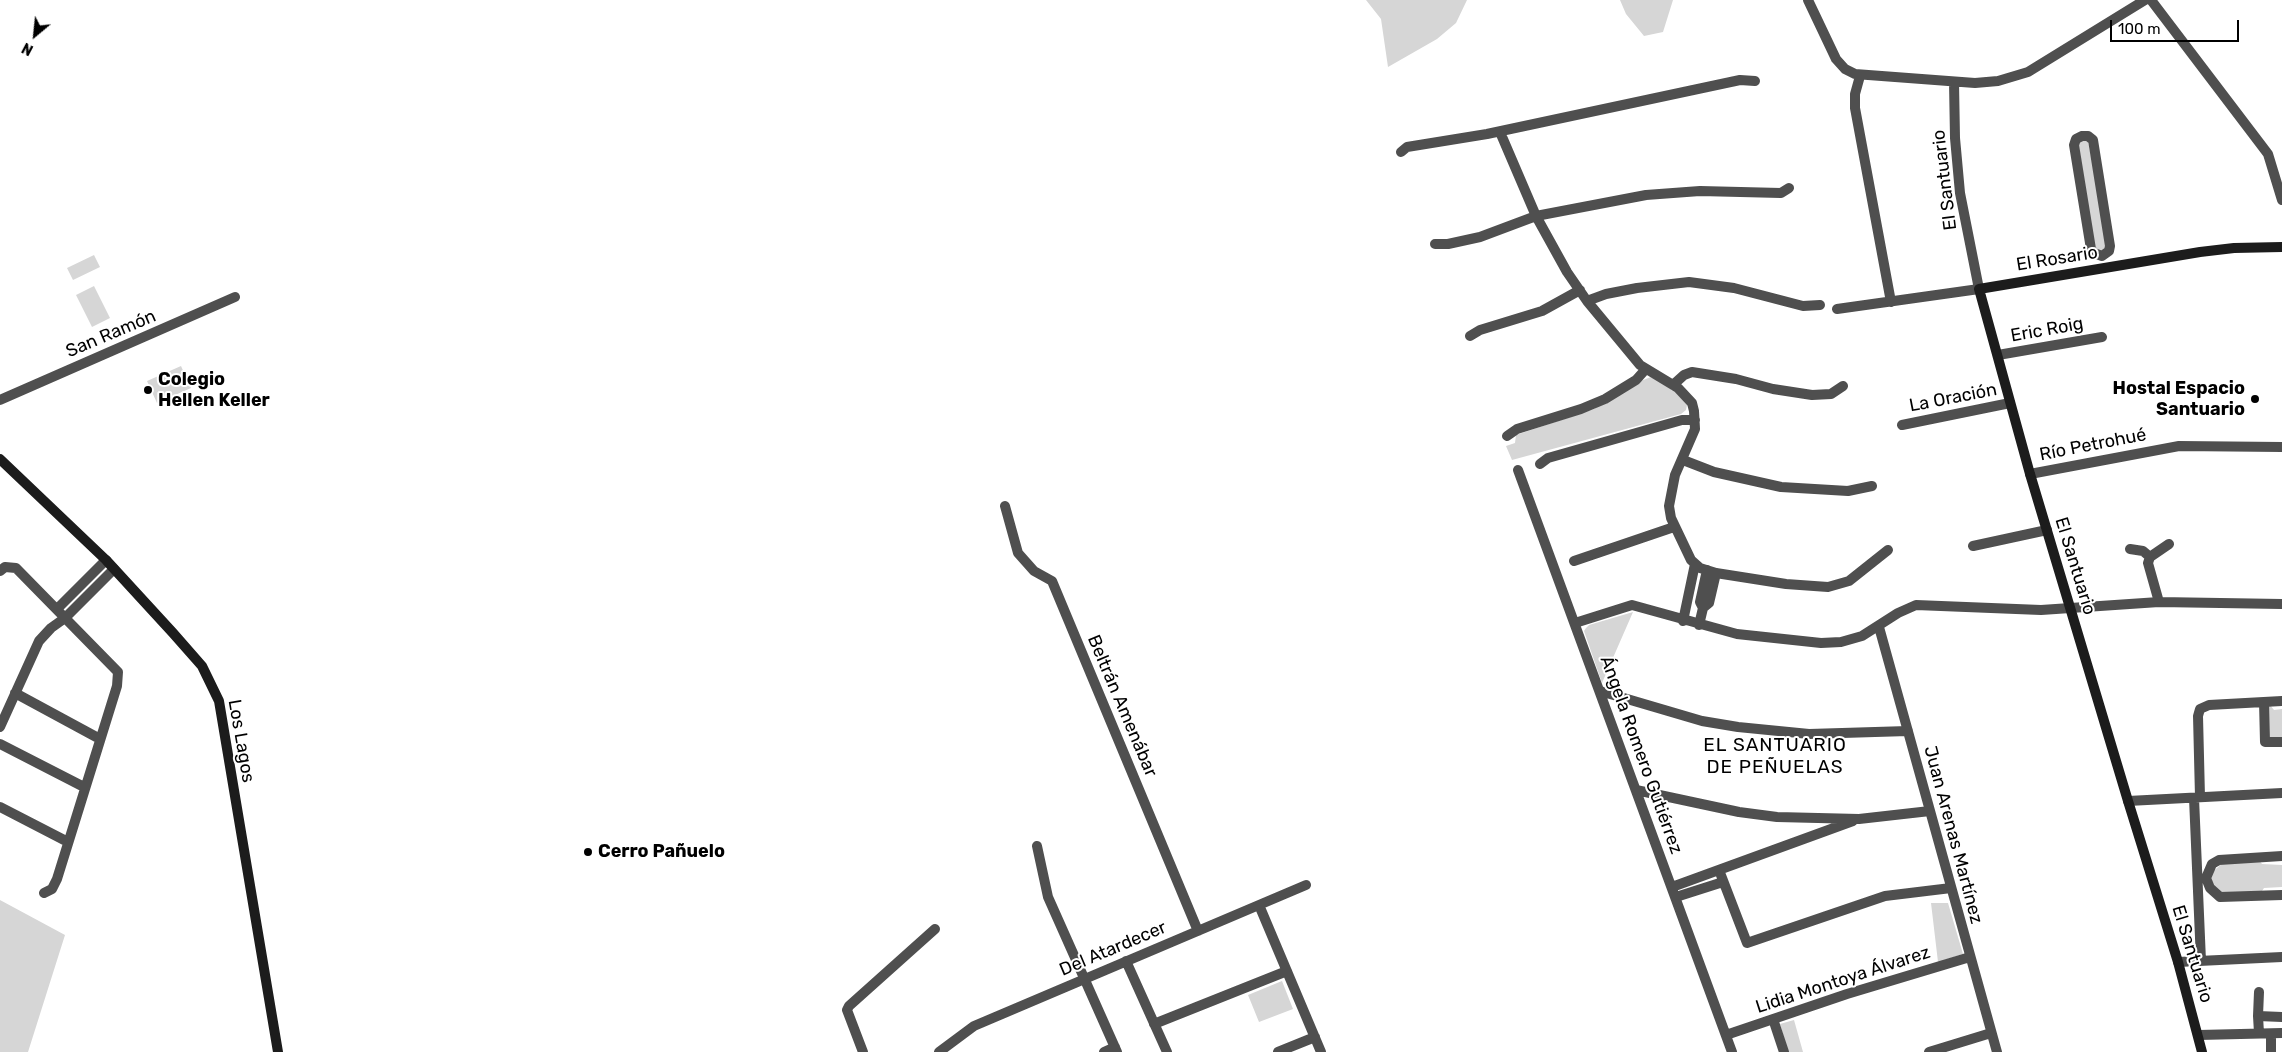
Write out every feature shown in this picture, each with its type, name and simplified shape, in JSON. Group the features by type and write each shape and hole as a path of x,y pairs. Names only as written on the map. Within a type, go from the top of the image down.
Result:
{"street":[{"path":"1808,0 1836,58 1845,69 1860,76 1954,82 1998,81 2028,72 2133,4 2145,0"},
{"path":"2151,0 2268,154 2282,200"},
{"path":"1860,76 1855,94 1855,108 1891,302"},
{"path":"1401,152 1408,147 1500,132 1740,80 1755,82"},
{"name":"El Santuario","path":"1954,82 1955,138 1960,193 1979,288 2030,474 2178,962 2202,1052"},
{"path":"1500,132 1536,216 1587,301 1645,370 1673,385 1684,393 1692,403 1695,420 1693,437 1675,475 1669,506 1674,527 1686,552 1695,564 1712,572 1828,588 1849,581 1888,550"},
{"path":"2082,136 2088,136 2093,140 2110,246 2109,251 2102,256 2094,253 2091,248 2074,145 2076,139 2082,136"},
{"path":"1435,244 1448,244 1480,237 1536,216 1653,194 1700,191 1781,193 1789,188"},
{"name":"El Rosario","path":"1837,309 1891,302 2217,249 2282,247"},
{"path":"2102,256 2104,268"},
{"path":"1587,301 1606,294 1637,288 1689,282 1734,288 1803,306 1820,306"},
{"path":"1470,336 1480,330 1542,311 1580,290"},
{"name":"San Ramón","path":"0,400 235,298"},
{"name":"Eric Roig","path":"1998,355 2102,337"},
{"path":"1507,436 1517,429 1581,409 1605,399 1636,380 1645,370"},
{"path":"1673,385 1684,375 1692,372 1812,395 1831,394 1843,386"},
{"name":"La Oración","path":"1902,425 2010,403"},
{"path":"1540,464 1548,458 1567,452 1682,420 1695,420"},
{"name":"Río Petrohué","path":"2030,474 2179,446 2282,447"},
{"name":"Los Lagos","path":"0,459 106,560 202,666 219,701 278,1052"},
{"path":"1683,460 1714,472 1781,487 1858,491 1872,486"},
{"name":"Ángela Romero Gutiérrez","path":"1518,470 1732,1052"},
{"name":"Beltrán Amenábar","path":"1005,506 1018,554 1034,571 1052,581 1198,931"},
{"path":"1574,562 1674,527"},
{"path":"1973,546 2047,530"},
{"path":"2158,602 2148,563 2150,557 2170,544"},
{"path":"2130,549 2143,551 2150,557"},
{"path":"57,609 106,560"},
{"path":"1683,621 1695,564"},
{"path":"0,571 6,567 16,568 118,672 117,686 84,787 57,880 52,889 44,893"},
{"path":"1,724 39,641 114,569"},
{"path":"1699,625 1703,608 1700,602 1712,572"},
{"path":"1574,623 1632,605 1683,621 1745,636 1820,643 1853,640 1879,627 1898,613 1916,605 2008,610 2072,610 2158,602 2282,604"},
{"name":"Juan Arenas Martínez","path":"1879,627 1997,1052"},
{"path":"1600,691 1702,721 1729,726 1809,734 1908,731"},
{"path":"15,693 100,739"},
{"path":"2201,961 2202,878 2197,798 2198,716 2200,709 2209,705 2282,701"},
{"path":"2264,702 2265,742 2282,742"},
{"path":"0,744 84,787"},
{"path":"1636,790 1739,812 1777,817 1859,819 1930,811"},
{"path":"2128,801 2282,793"},
{"path":"0,807 68,842"},
{"path":"1672,887 1859,819"},
{"path":"1037,846 1048,898 1116,1050 1104,1052"},
{"path":"2202,878 2212,864 2219,860 2282,856"},
{"path":"1719,870 1748,943 1885,896 1951,888"},
{"path":"2202,878 2220,897 2282,895"},
{"path":"1676,898 1723,882"},
{"name":"Del Atardecer","path":"939,1052 974,1026 1306,885"},
{"path":"1259,905 1321,1052"},
{"path":"862,1052 847,1010 849,1006 935,930"},
{"path":"2178,962 2282,956"},
{"name":"Lidia Montoya Álvarez","path":"1726,1035 1970,957"},
{"path":"1126,961 1167,1052"},
{"path":"1154,1024 1287,972"},
{"path":"2259,992 2259,1033"},
{"path":"2258,1016 2282,1018"},
{"path":"1772,1019 1784,1052"},
{"path":"1929,1052 1991,1033"},
{"path":"2198,1035 2277,1034 2271,1052"},
{"path":"1278,1052 1315,1037"}],"shaded area":[{"path":"1366,0 1467,0 1456,23 1437,39 1388,67 1381,19"},
{"path":"1620,0 1673,0 1663,32 1644,36 1626,14"},
{"path":"2078,141 2088,141 2108,243 2104,251 2095,249"},
{"path":"94,255 100,267 73,280 67,268"},
{"path":"94,286 110,318 92,327 76,295"},
{"path":"181,366 191,388 157,403 147,381"},
{"path":"1651,377 1673,389 1687,405 1686,410 1681,414 1512,460 1506,446 1515,443 1516,435 1594,409 1638,382"},
{"path":"1633,612 1602,683 1584,631 1589,625"},
{"path":"2270,705 2274,710 2282,709 2282,740 2268,739 2268,706"},
{"path":"2259,860 2262,864 2282,865 2282,887 2264,888 2262,891 2226,896 2214,890 2210,874 2224,862"},
{"path":"0,900 65,935 28,1052 0,1052"},
{"path":"1931,903 1948,903 1963,954 1938,962"},
{"path":"1282,981 1293,1009 1259,1022 1248,995"},
{"path":"1794,1020 1803,1052 1788,1052 1780,1024"}],"place":[{"name":"Colegio Hellen Keller","path":"148,390"},
{"name":"Hostal Espacio Santuario","path":"2255,399"},
{"name":"Cerro Pañuelo","path":"588,852"}],"district":[{"name":"EL SANTUARIO DE PEÑUELAS","path":"1775,757"}]}
